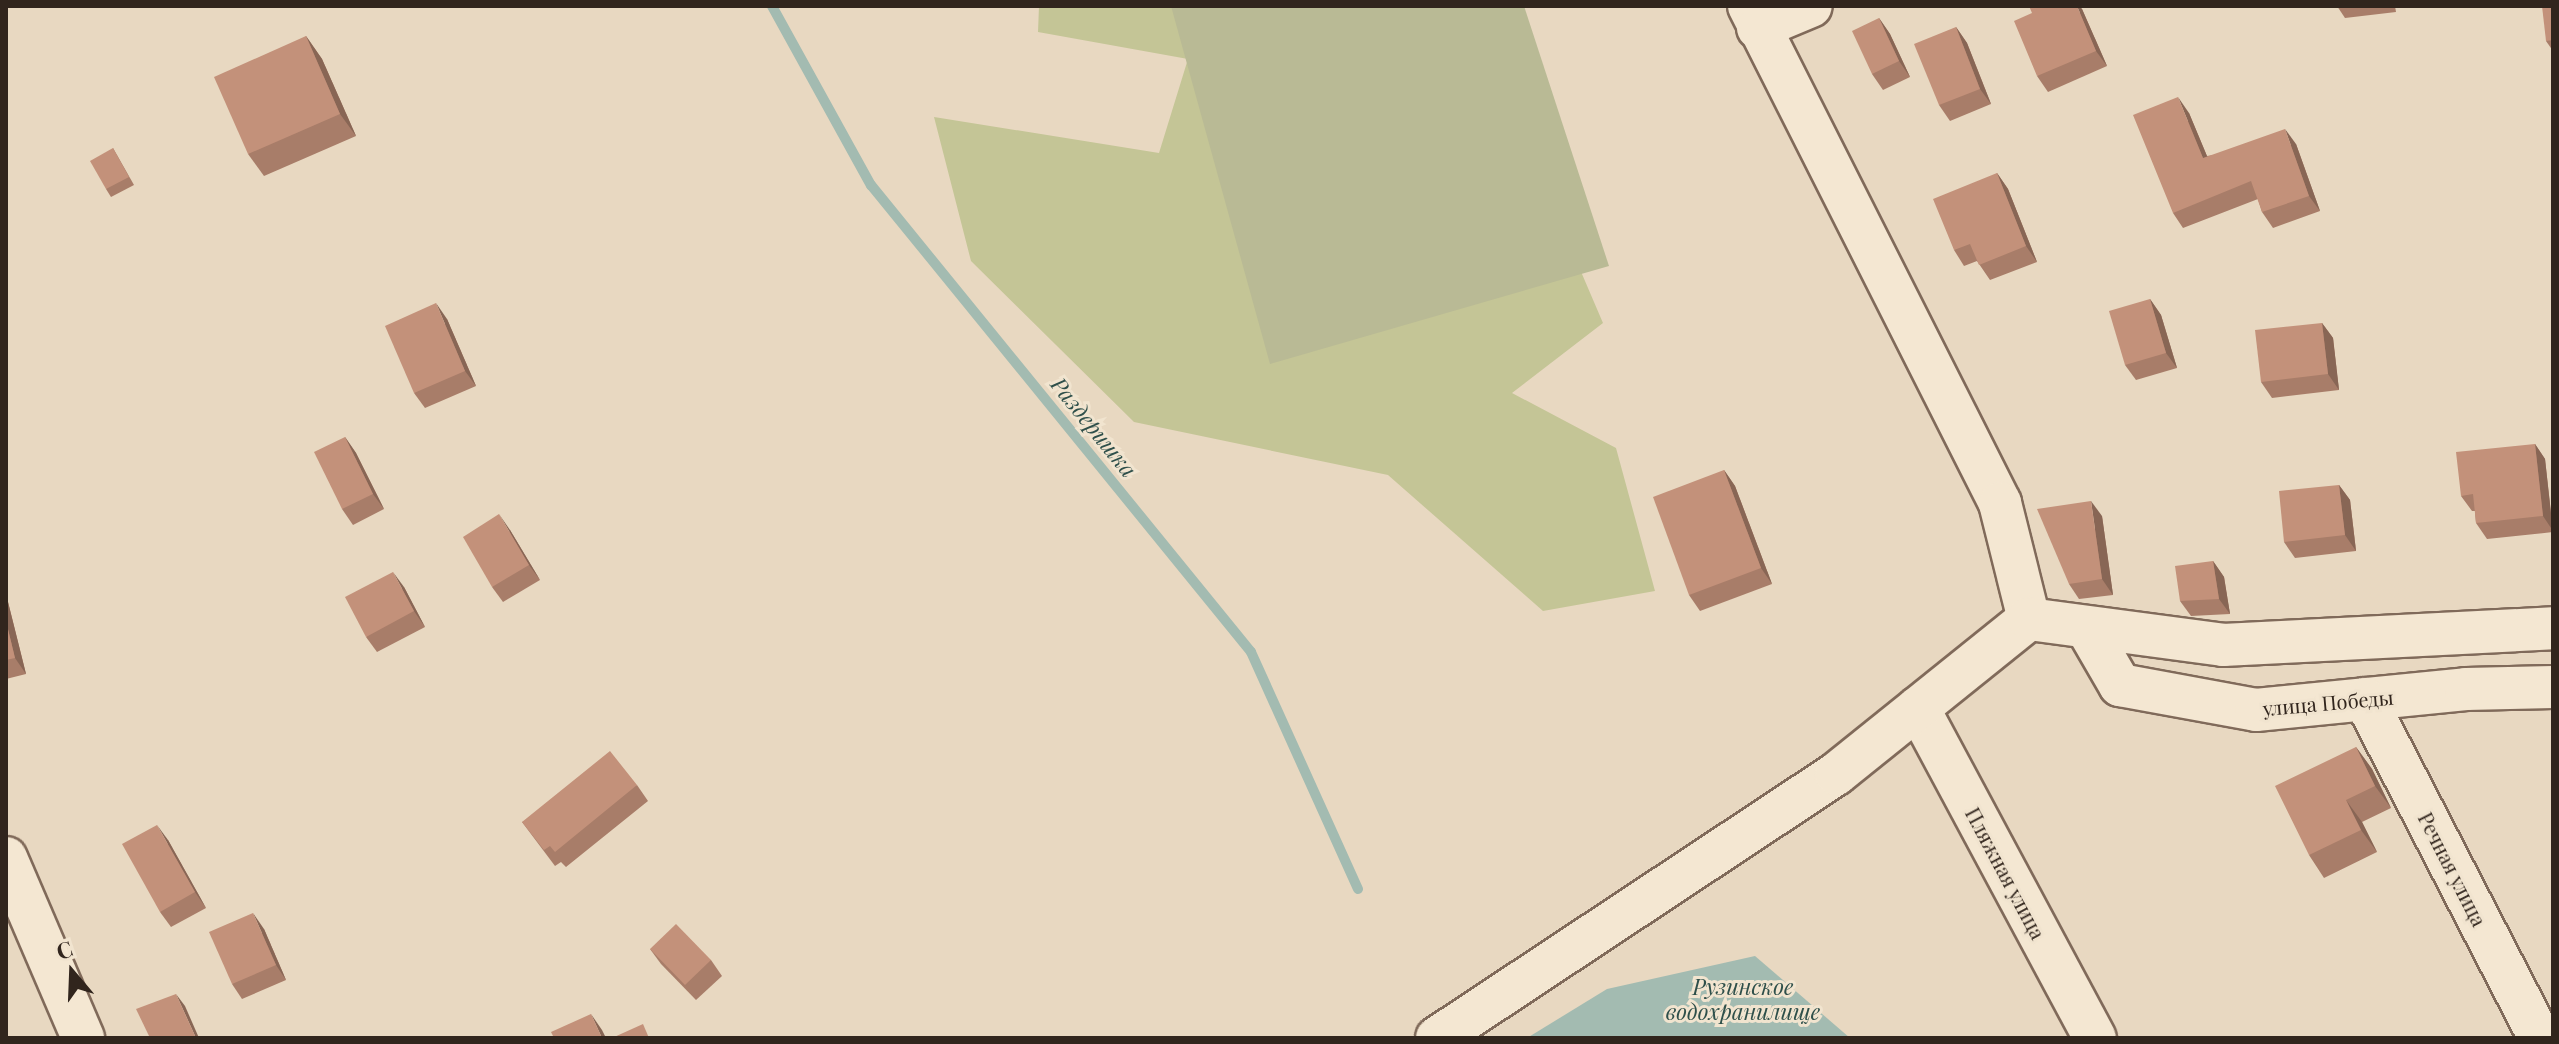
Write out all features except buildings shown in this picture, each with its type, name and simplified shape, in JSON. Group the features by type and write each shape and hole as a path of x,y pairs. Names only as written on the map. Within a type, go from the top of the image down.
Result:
{"street":[{"path":"1811,6 1753,17 2000,503 2029,619"},
{"path":"1437,1038 1836,774 2029,619 2088,630 2223,645 2553,628"},
{"name":"улица Победы","path":"2088,630 2120,685 2256,710 2365,699 2553,687"},
{"name":"Речная улица","path":"2365,699 2540,1038"},
{"name":"Пляжная улица","path":"1918,708 2095,1038"},
{"path":"6,858 83,1038"}],"green space":[{"path":"1039,6 1478,6 1534,162 1603,323 1512,393 1616,448 1655,591 1543,611 1388,475 1134,422 971,261 934,117 1159,153 1188,59 1038,32"},
{"path":"1171,6 1524,6 1609,266 1270,364"}],"water":[{"name":"Рузинское водохранилище","path":"1755,956 1850,1038 1527,1038 1607,989"}],"waterway":[{"name":"Раздеришка","path":"772,6 871,185 1251,652 1358,889"}]}
